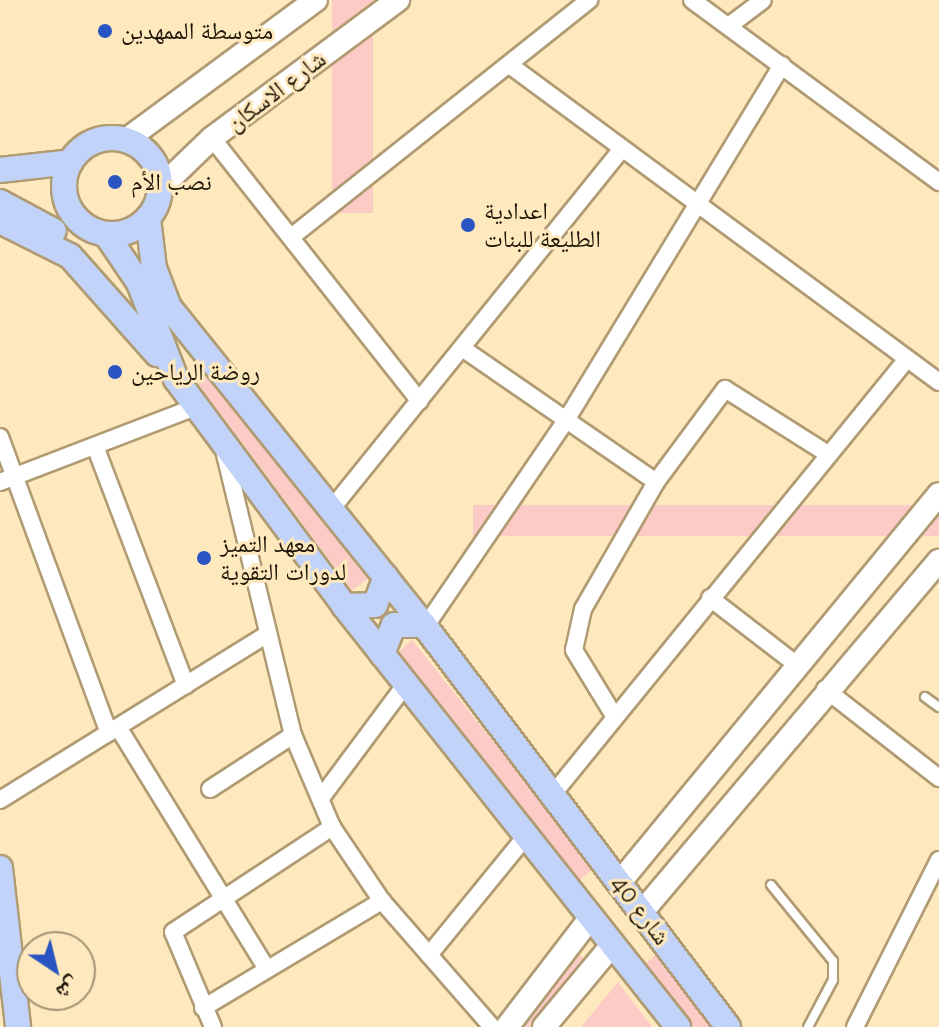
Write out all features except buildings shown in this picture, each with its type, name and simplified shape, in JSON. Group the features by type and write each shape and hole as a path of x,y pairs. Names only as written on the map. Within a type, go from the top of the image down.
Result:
{"main road":[{"path":"0,170 71,162 94,142 126,140 152,158 160,188 148,218 106,234"},
{"path":"71,162 69,207 106,234 139,283 176,379"},
{"path":"0,202 48,226 105,289 198,406 344,606 674,1023"},
{"name":"شارع 40","path":"148,218 169,307 333,507 728,1027"},
{"path":"0,221 53,245 105,289"},
{"path":"344,606 375,605 386,577"},
{"path":"382,654 394,625 425,626"},
{"path":"0,868 18,1027"}],"street":[{"name":"شارع الاسكان","path":"160,188 212,138 398,0"},
{"path":"295,234 511,66 589,0"},
{"path":"692,0 730,25 939,182"},
{"path":"730,25 763,0"},
{"name":"شارع الاسكان","path":"126,140 302,4"},
{"path":"425,626 568,417 782,65"},
{"path":"511,66 939,382"},
{"path":"212,138 295,234 420,401"},
{"path":"333,507 622,149"},
{"path":"462,348 568,417 656,482"},
{"path":"553,794 613,714 907,359"},
{"path":"613,714 574,650 583,609 656,482 725,389 828,454"},
{"path":"7,479 198,406"},
{"path":"0,437 7,479 114,730 224,895 267,969"},
{"path":"222,440 266,635 293,735 332,827 382,901 492,1027"},
{"path":"95,446 186,685"},
{"path":"620,882 939,494"},
{"path":"642,912 825,689 939,561"},
{"path":"710,598 797,665"},
{"path":"0,800 266,635"},
{"path":"321,798 406,684"},
{"path":"825,689 939,778"},
{"path":"210,789 293,735"},
{"path":"213,1027 173,932 224,895 332,827"},
{"path":"429,955 526,836"},
{"path":"855,1027 939,860"},
{"path":"203,1008 382,901"},
{"path":"507,1027 591,917"},
{"path":"544,1027 613,944"}],"lane":[{"path":"925,697 939,707"},
{"path":"771,885 833,961 833,980 808,1027"}],"shaded area":[{"path":"332,0 373,0 373,213 332,213"},
{"path":"202,372 368,579 352,590 194,378"},
{"path":"473,505 939,505 939,536 473,536"},
{"path":"412,640 594,868 575,884 399,652"},
{"path":"580,955 592,965 543,1027 521,1027"},
{"path":"656,955 712,1027 695,1027 645,964"},
{"path":"618,982 652,1027 581,1027"}],"place":[{"name":"متوسطة الممهدين","path":"105,31"},
{"name":"نصب الأم","path":"115,182"},
{"name":"اعدادية الطليعة للبنات","path":"468,225"},
{"name":"روضة الرياحين","path":"115,372"},
{"name":"معهد التميز لدورات التقوية","path":"204,558"}]}
